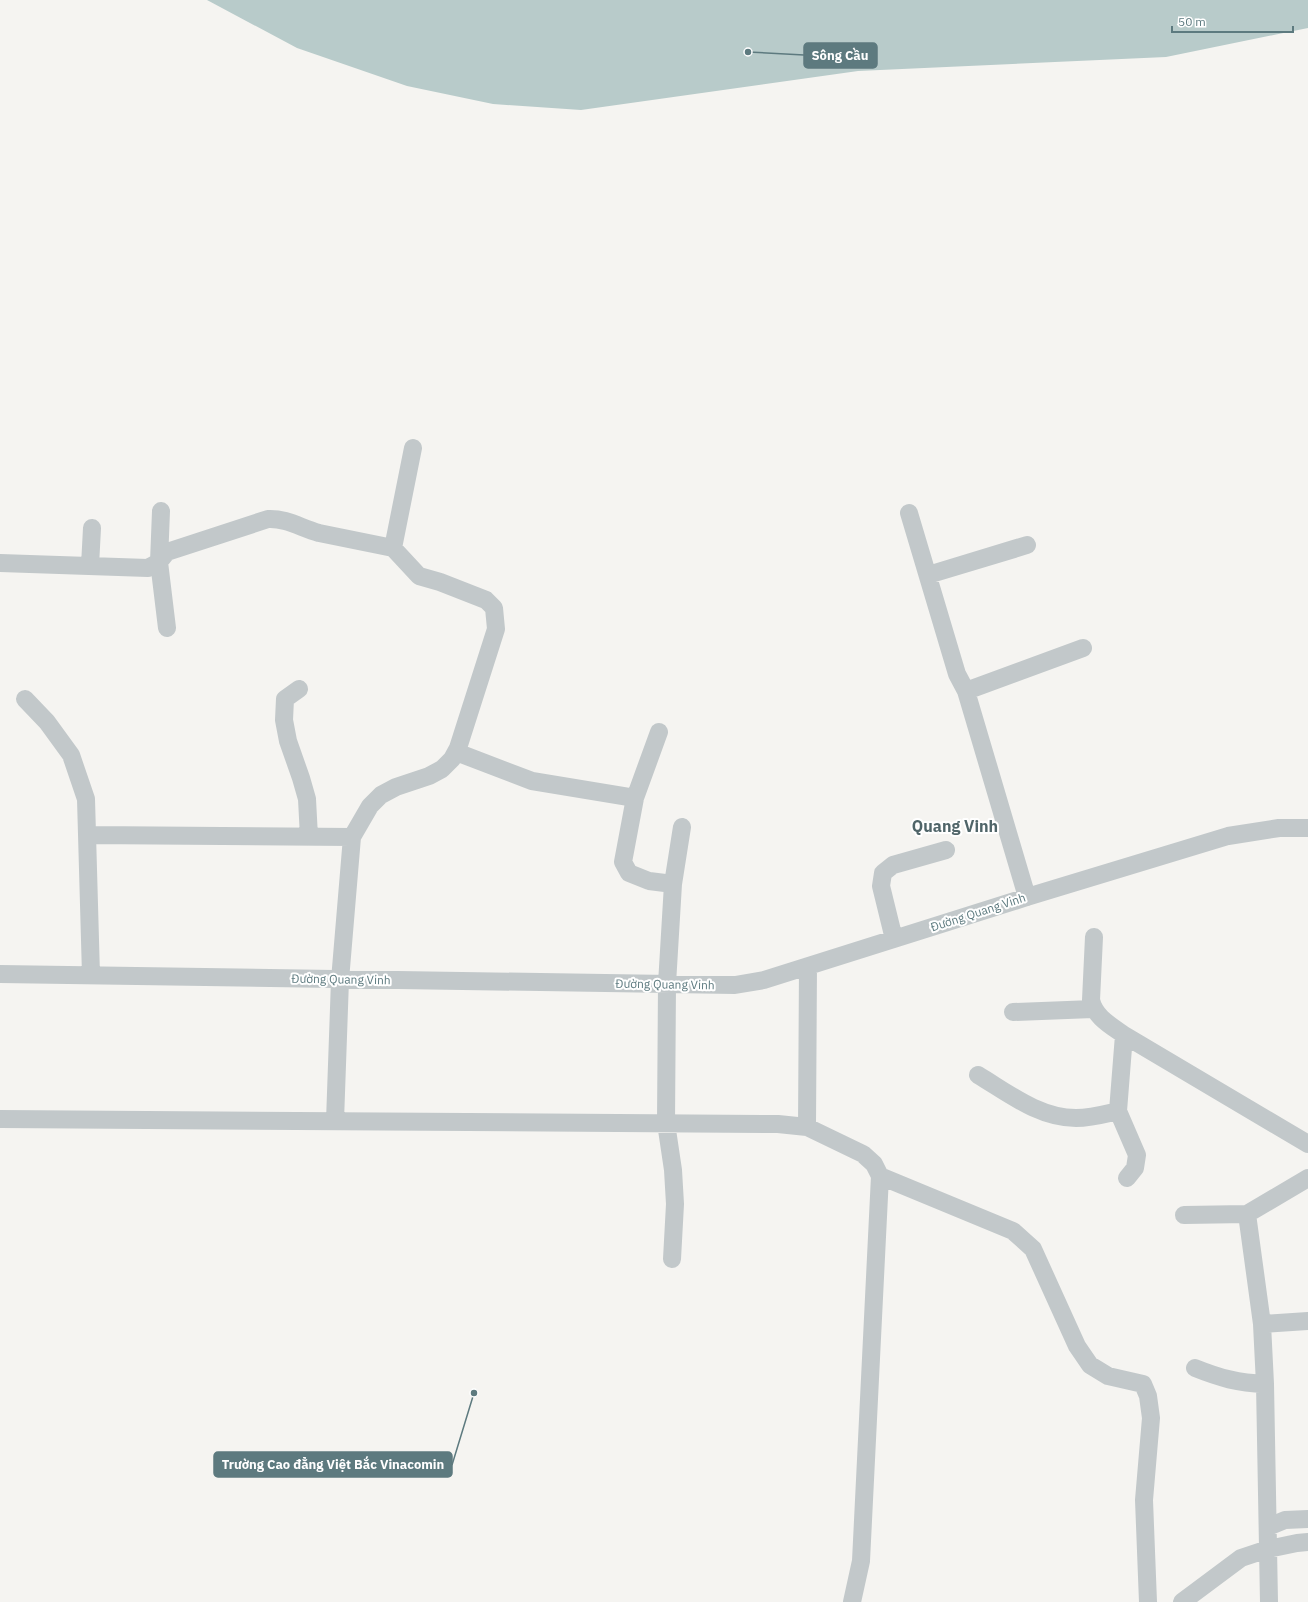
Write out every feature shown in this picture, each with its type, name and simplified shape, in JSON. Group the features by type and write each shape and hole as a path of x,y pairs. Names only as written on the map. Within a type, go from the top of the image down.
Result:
{"street":[{"path":"393,548 412,448"},
{"path":"161,511 159,562 167,628"},
{"path":"909,513 957,674 966,691 1027,897"},
{"path":"0,563 148,568 159,562 167,552 268,519 282,520 307,530 393,548 419,576 440,582 486,600 494,608 496,629 458,748 452,759 442,768 429,776 396,786 381,795 370,806 352,837 340,980 335,1121"},
{"path":"90,566 92,528"},
{"path":"928,576 1028,545"},
{"path":"966,691 1083,648"},
{"path":"299,689 285,699 284,720 288,741 307,799 309,837"},
{"path":"25,699 47,722 71,755 86,799 91,975"},
{"path":"659,732 635,798 623,862 630,873 649,881 673,884"},
{"path":"456,752 532,781 635,798"},
{"path":"672,1259 675,1204 673,1170 666,1123 667,984 673,884 682,827"},
{"name":"Đường Quang Vinh","path":"0,974 735,985 764,980 1027,897 1228,836 1279,828 1308,828"},
{"path":"88,835 352,837"},
{"path":"894,939 881,886 883,873 893,866 946,850"},
{"path":"1094,937 1092,1000 1094,1009 1107,1023 1124,1035 1308,1144"},
{"path":"807,1127 808,966"},
{"path":"1013,1012 1094,1009"},
{"path":"1124,1035 1118,1111 1137,1156 1135,1168 1127,1178"},
{"path":"978,1075 1041,1112 1077,1118 1118,1111"},
{"path":"0,1119 778,1124 807,1127 863,1154 874,1164 880,1176 861,1561 852,1602"},
{"path":"880,1176 1013,1231 1033,1249 1077,1346 1090,1365 1108,1376 1143,1384 1148,1396 1151,1418 1144,1500 1148,1602"},
{"path":"1184,1214 1247,1214 1308,1178"},
{"path":"1247,1214 1262,1324 1265,1384 1269,1602"},
{"path":"1262,1324 1308,1321"},
{"path":"1195,1368 1220,1378 1244,1383 1265,1384"},
{"path":"1268,1527 1285,1520 1308,1519"},
{"path":"1182,1602 1241,1558 1268,1549 1308,1542"}],"shaded area":[{"path":"207,0 1308,0 1308,28 1166,57 858,71 581,110 493,104 407,86 297,48"}],"place":[{"name":"Sông Cầu","path":"748,52"},
{"name":"Trường Cao đẳng Việt Bắc Vinacomin","path":"474,1393"}],"district":[{"name":"Quang Vinh","path":"955,826"}]}
